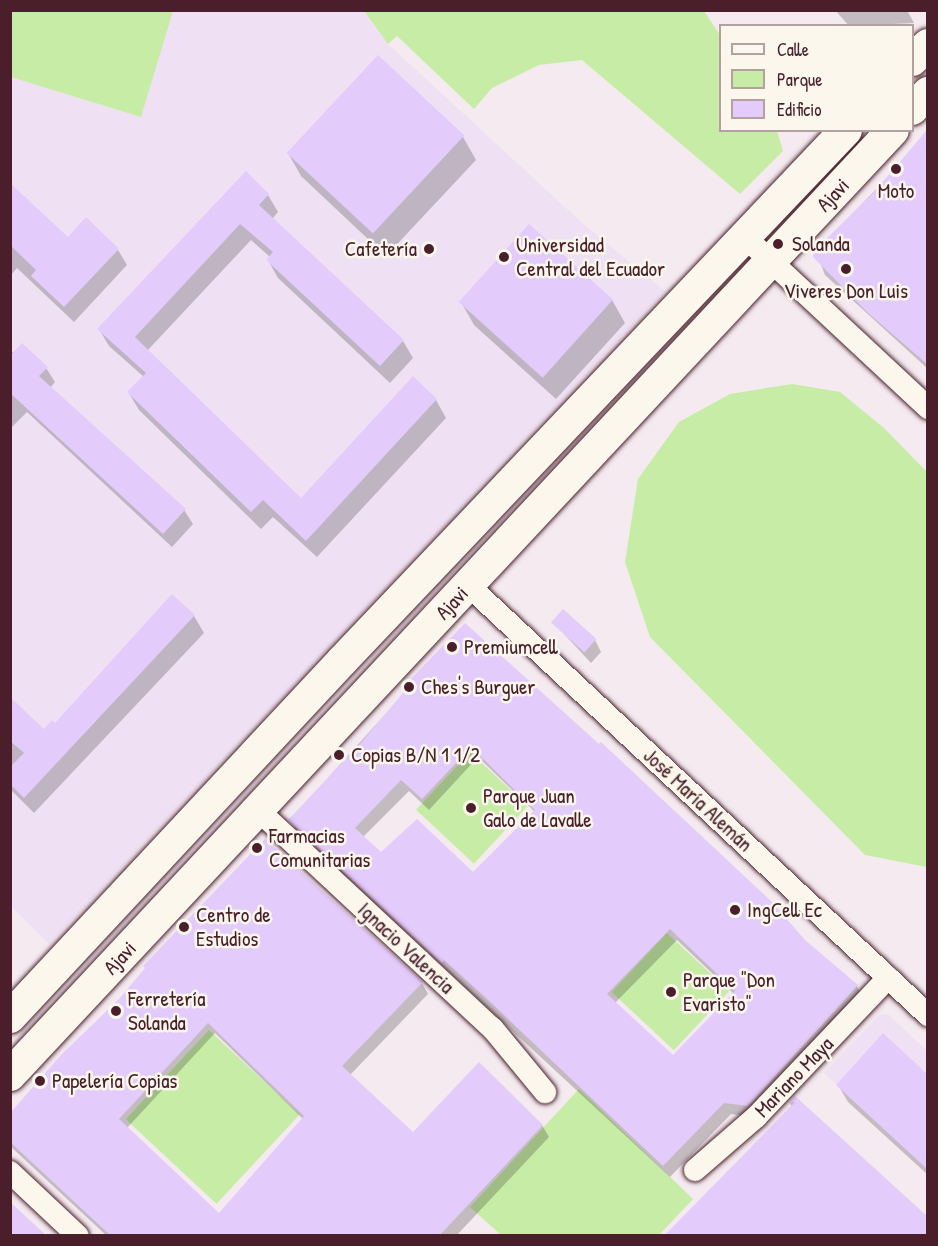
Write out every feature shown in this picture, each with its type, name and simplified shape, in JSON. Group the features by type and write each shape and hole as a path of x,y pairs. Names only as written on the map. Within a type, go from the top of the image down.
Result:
{"street":[{"path":"914,58 927,45"},
{"path":"914,107 927,93"},
{"name":"Ajavi","path":"10,1017 342,661 747,239 844,132"},
{"name":"Ajavi","path":"10,1075 891,132"},
{"path":"747,239 927,408"},
{"name":"José María Alemán","path":"468,585 927,1015"},
{"name":"Ignacio Valencia","path":"259,811 493,1029 545,1092"},
{"name":"Mariano Maya","path":"695,1170 756,1117 888,978"},
{"path":"10,1172 75,1234"}],"shaded area":[{"path":"10,11 364,11 388,44 581,222 665,291 49,944 10,905"},
{"path":"888,1014 927,1051 927,1169 824,1073 879,1015"}],"green space":[{"path":"10,11 173,11 141,117 11,77"},
{"path":"364,11 704,11 719,34 719,132 777,132 783,151 740,194 582,60 539,65 492,88 474,109 397,36 388,44"},
{"path":"792,384 840,392 884,428 927,472 927,867 865,855 650,637 625,562 638,479 679,422 730,394"},
{"name":"Parque Juan Galo de Lavalle","path":"470,752 528,806 474,864 416,810"},
{"name":"Parque \"Don Evaristo\"","path":"667,933 729,991 674,1050 612,992"},
{"path":"209,1030 300,1115 216,1204 126,1119"},
{"path":"579,1089 693,1199 659,1235 501,1235 470,1207"}],"building":[{"path":"378,55 464,135 373,233 287,153"},
{"path":"927,130 927,364 868,313 813,257 814,251 875,191"},
{"path":"246,171 269,194 259,205 404,340 380,366 266,260 273,252 240,224 135,337 301,498 413,376 437,399 306,541 263,500 251,512 127,392 146,373 97,329"},
{"path":"10,183 68,237 86,217 119,249 64,307 31,276 36,270 10,245"},
{"path":"529,224 613,300 543,378 459,302"},
{"path":"22,343 48,367 39,376 186,509 163,534 10,393 10,356"},
{"path":"172,594 195,615 24,798 10,784 10,767 24,753 10,741 10,697 44,729 52,720 55,723"},
{"path":"563,609 596,639 584,652 551,622"},
{"path":"465,623 599,744 601,742 771,901 805,940 858,985 748,1106 724,1103 663,1166 487,999 444,960 442,963 288,820 360,744 407,688 404,686","holes":["471,747 535,810 473,872 417,819 381,852 355,828 401,780 422,799","670,929 735,991 673,1055 607,994"]},
{"path":"265,839 423,982 342,1066 413,1132 479,1062 543,1125 439,1236 111,1236 10,1142 10,1113 62,1054 120,998 145,968 143,966","holes":["208,1023 304,1116 219,1213 119,1119"]},
{"path":"883,1033 927,1074 927,1169 836,1085"},
{"path":"795,1096 927,1216 927,1236 664,1236 795,1102 788,1103"},
{"path":"10,1202 47,1236 10,1236"}],"place":[{"name":"Moto","path":"896,169"},
{"name":"Solanda","path":"778,244"},
{"name":"Cafetería","path":"429,249"},
{"name":"Universidad Central del Ecuador","path":"504,257"},
{"name":"Viveres Don Luis","path":"846,269"},
{"name":"Premiumcell","path":"452,647"},
{"name":"Ches's Burguer","path":"409,687"},
{"name":"Copias B/N 1 1/2","path":"339,755"},
{"name":"Parque Juan Galo de Lavalle","path":"471,808"},
{"name":"Farmacias Comunitarias","path":"257,848"},
{"name":"IngCell Ec","path":"735,910"},
{"name":"Centro de Estudios","path":"184,927"},
{"name":"Parque \"Don Evaristo\"","path":"671,992"},
{"name":"Ferretería Solanda","path":"116,1011"},
{"name":"Papelería Copias","path":"40,1081"}]}
